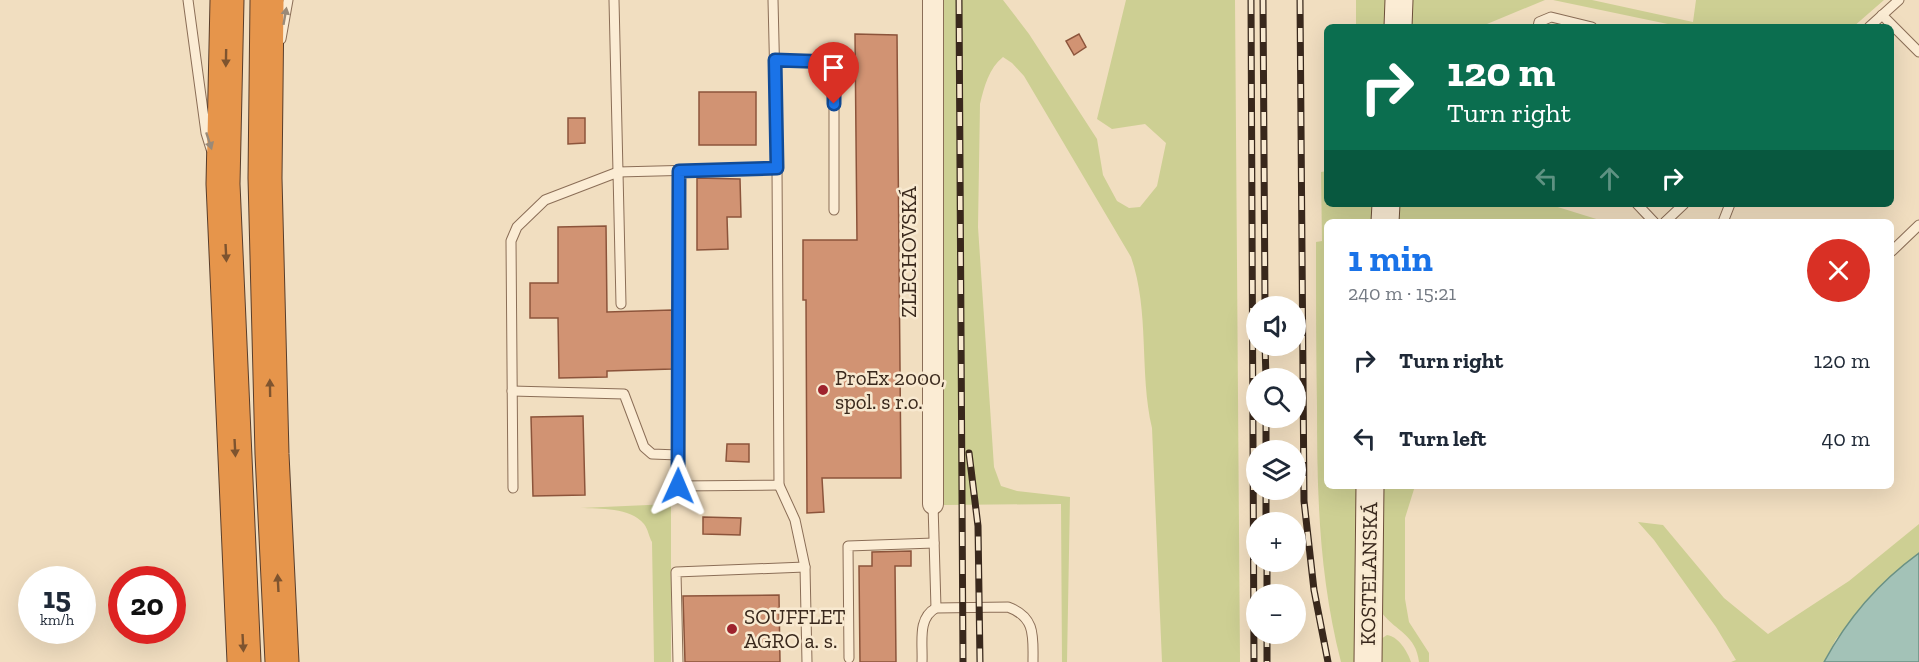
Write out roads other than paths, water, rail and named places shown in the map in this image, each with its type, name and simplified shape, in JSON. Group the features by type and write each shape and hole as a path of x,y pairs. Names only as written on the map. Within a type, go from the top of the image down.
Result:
{"highway":[{"path":"227,0 223,184 244,662"},
{"path":"267,0 265,178 272,454 282,662"}],"main road":[{"path":"1398,24 1399,0"},
{"name":"KOSTELANSKÁ","path":"1368,662 1370,489"}],"street":[{"name":"ZLECHOVSKÁ","path":"933,0 933,504"}],"lane":[{"path":"188,0 206,133 223,184"},
{"path":"279,54 288,0"},
{"path":"614,0 621,304"},
{"path":"773,0 777,168 779,485 795,520 805,567 807,662"},
{"path":"1872,24 1899,0"},
{"path":"1882,15 1891,24"},
{"path":"1539,24 1551,17 1580,24"},
{"path":"1894,27 1919,52"},
{"path":"775,60 834,62 834,210"},
{"path":"265,178 269,108 277,65"},
{"path":"513,488 511,241 517,227 545,200 618,172 777,168"},
{"path":"679,171 678,486 779,485"},
{"path":"1640,207 1651,219"},
{"path":"1668,219 1681,207"},
{"path":"1894,249 1919,225"},
{"path":"512,391 624,394 644,447 652,454 678,455"},
{"path":"933,504 936,608"},
{"path":"849,658 848,546 934,543"},
{"path":"678,662 676,572 805,567"},
{"path":"922,662 924,620 930,611 936,608 1008,607 1017,610 1029,623 1033,632 1033,662"}],"water":[{"path":"1919,553 1919,662 1824,662 1843,631 1865,602 1904,564"}],"railway":[{"path":"959,0 963,662"},
{"path":"1251,0 1254,662"},
{"path":"1263,0 1265,296"},
{"path":"1300,0 1304,501 1314,590 1328,662"},
{"path":"1265,356 1266,368"},
{"path":"1266,428 1266,440"},
{"path":"969,453 978,526 980,662"},
{"path":"1266,500 1266,512"},
{"path":"1267,572 1267,584"},
{"path":"1267,644 1267,662"}],"place":[{"name":"ProEx 2000, spol. s r.o.","path":"823,390"},
{"name":"SOUFFLET AGRO a. s.","path":"732,629"}]}
